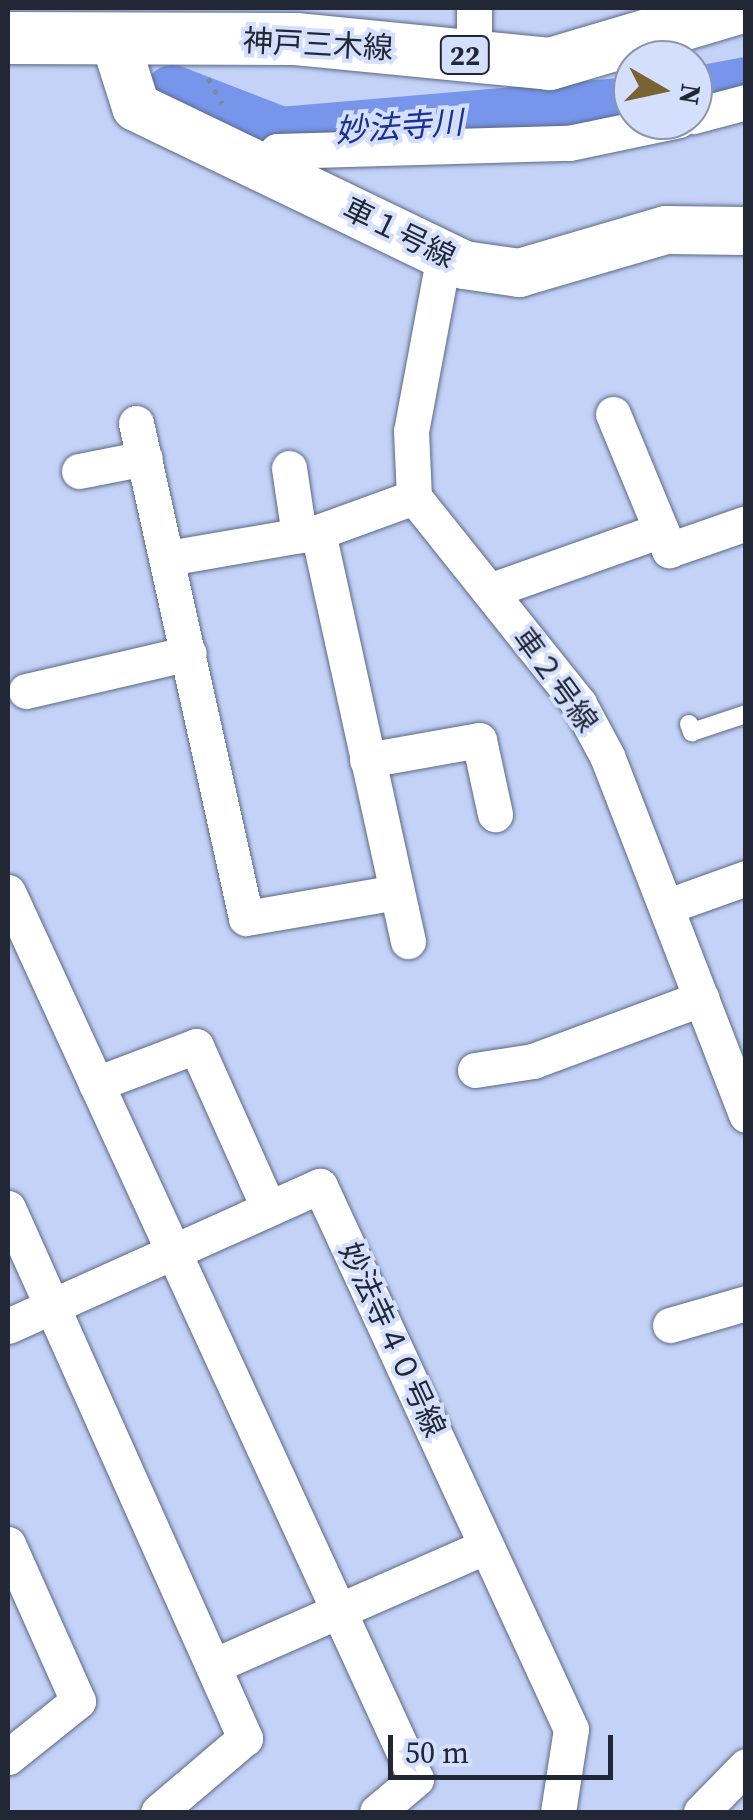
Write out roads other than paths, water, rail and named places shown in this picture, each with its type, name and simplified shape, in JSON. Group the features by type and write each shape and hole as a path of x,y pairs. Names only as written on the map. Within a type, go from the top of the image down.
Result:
{"main road":[{"name":"神戸三木線","path":"33,39 181,40 474,32 550,64 592,56 740,8"}],"street":[{"name":"車１号線","path":"115,41 136,107 444,254 519,273 666,230 746,231"},
{"path":"713,111 746,102"},
{"path":"266,168 278,151 568,144 613,134"},
{"path":"168,558 309,533 414,498 411,430 444,254"},
{"path":"612,414 668,550 746,523"},
{"path":"136,422 246,918 396,892"},
{"path":"79,471 145,458"},
{"path":"289,468 367,760 408,942"},
{"name":"車２号線","path":"414,498 579,704 668,906 702,998 735,1053 746,1115"},
{"path":"489,591 661,530"},
{"path":"26,691 78,665 189,653"},
{"path":"367,760 479,740 494,814"},
{"path":"668,906 746,878"},
{"path":"8,892 17,938 96,1084 416,1779 377,1812"},
{"path":"475,1070 534,1061 702,998"},
{"path":"96,1084 196,1046 268,1207"},
{"name":"妙法寺４０号線","path":"8,1326 320,1186 571,1729 558,1812"},
{"path":"8,1208 245,1738 158,1812"},
{"path":"670,1325 746,1303"},
{"path":"8,1544 78,1701 8,1756"},
{"path":"213,1666 486,1546"},
{"path":"701,1812 746,1766"}],"lane":[{"path":"689,724 692,732 746,714"}],"waterway":[{"name":"妙法寺川","path":"713,90 746,84"},
{"name":"妙法寺川","path":"172,92 281,134 613,106"}]}
